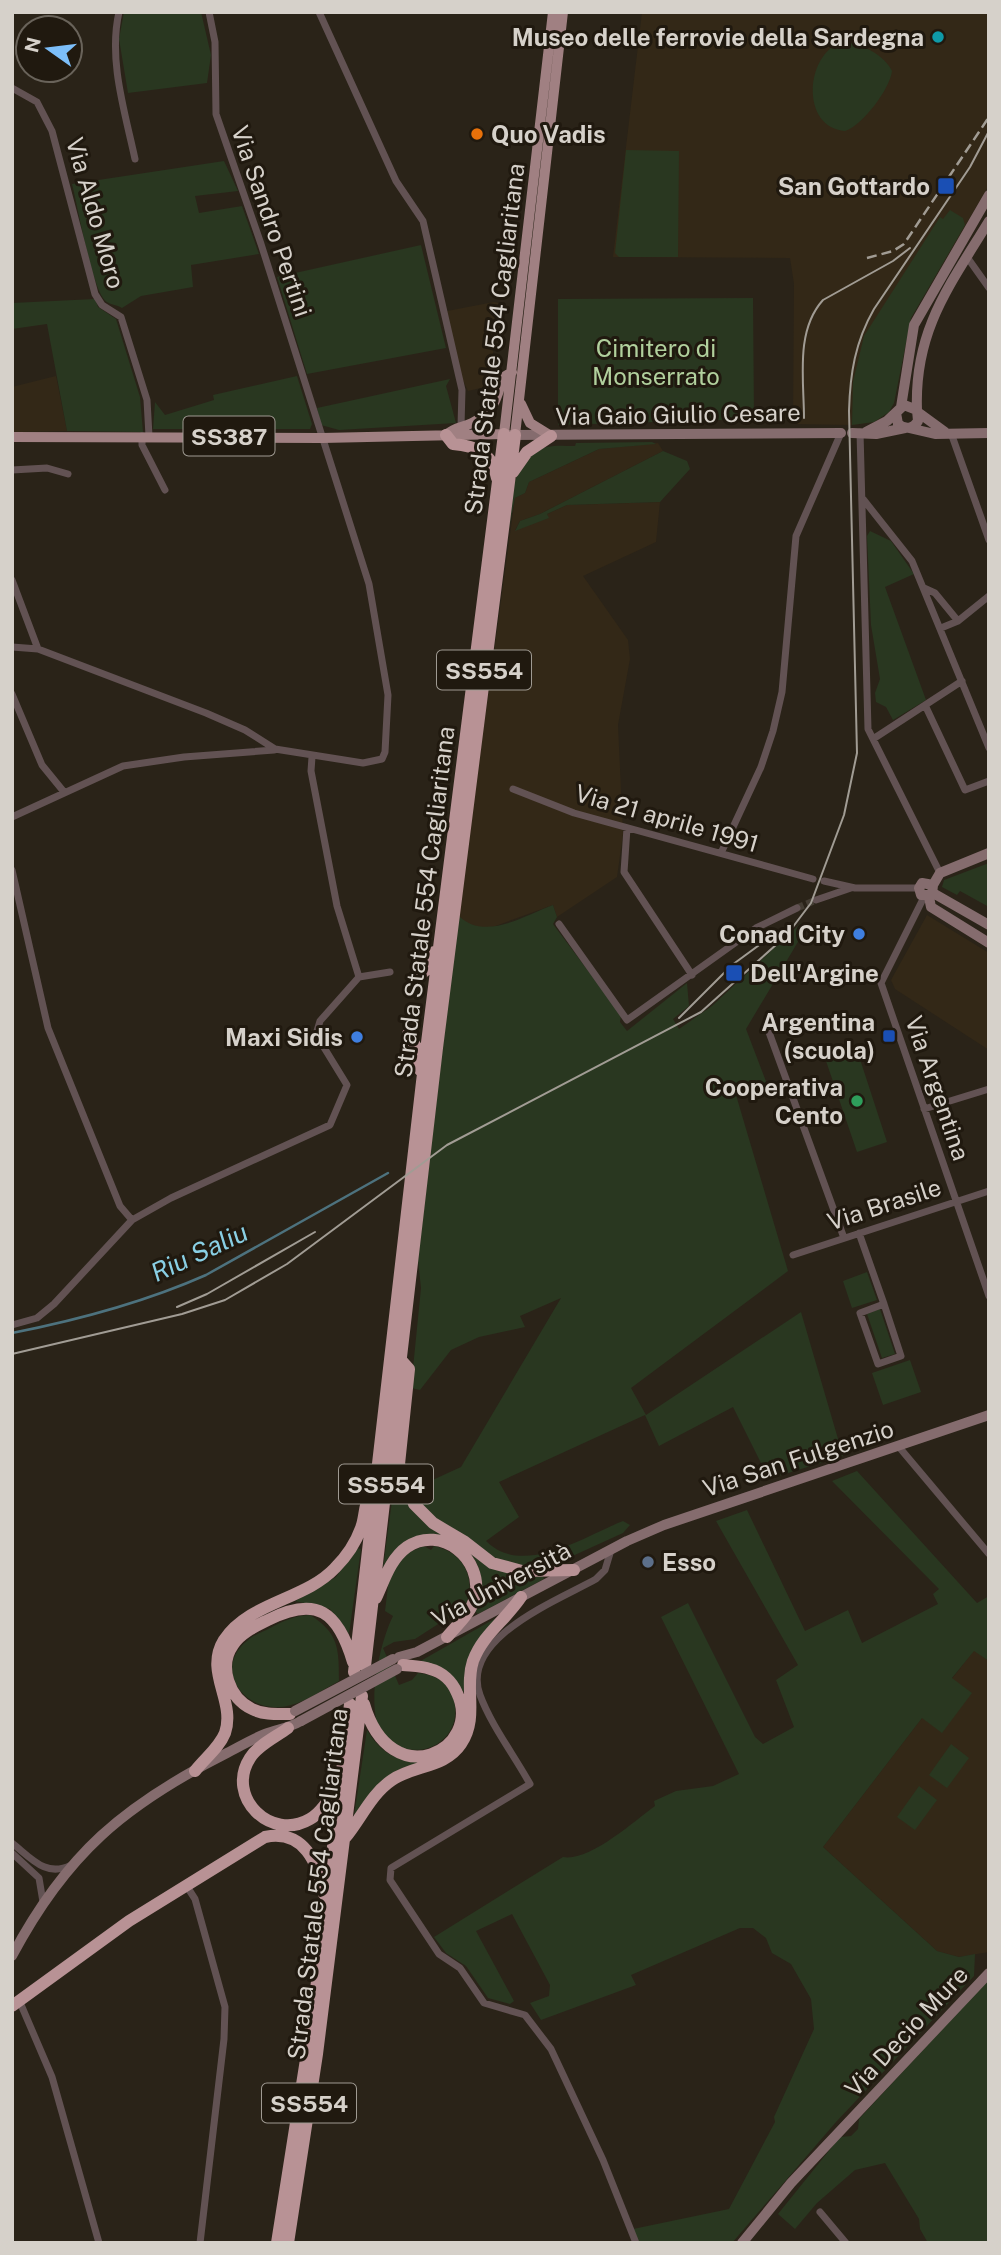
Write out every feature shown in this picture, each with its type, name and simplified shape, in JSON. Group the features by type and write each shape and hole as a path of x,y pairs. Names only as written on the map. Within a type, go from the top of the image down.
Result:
{"highway":[{"path":"446,435 453,444 476,447 486,455 496,472 497,485"},
{"name":"Strada Statale 554 Cagliaritana","path":"358,1669 377,1489 510,478 510,435"},
{"name":"Strada Statale 554 Cagliaritana","path":"421,1151 422,1082 497,485 510,435"},
{"path":"510,478 527,452 551,436"},
{"path":"416,978 427,969 441,936"},
{"path":"408,1034 416,1047 422,1082"},
{"name":"Strada Statale 554 Cagliaritana","path":"358,1669 372,1608 401,1360 418,1176"},
{"path":"401,1360 409,1369 399,1464 414,1504 432,1523 465,1542 492,1563 522,1571 574,1570"},
{"path":"195,1770 218,1745 227,1724 227,1707 216,1664 224,1641 236,1627 252,1616 320,1581 335,1568 353,1545 361,1528 367,1499 377,1489"},
{"path":"372,1608 395,1558 408,1546 427,1540 446,1542 460,1549 470,1562 476,1579 475,1598 469,1610 447,1637"},
{"path":"345,1838 377,1793 390,1781 406,1772 435,1764 460,1747 470,1724 472,1664 489,1631 520,1597"},
{"path":"295,1715 266,1714 252,1709 242,1703 232,1690 226,1667 232,1645 241,1636 292,1608 314,1608 332,1619 341,1629 358,1669"},
{"path":"358,1699 374,1731 393,1752 409,1756 441,1751 459,1730 462,1716 457,1692 452,1683 437,1672 399,1663"},
{"name":"Strada Statale 554 Cagliaritana","path":"288,2243 345,1838 358,1699"},
{"name":"Strada Statale 554 Cagliaritana","path":"277,2243 313,2015 342,1777 358,1699"},
{"path":"288,1728 257,1749 246,1764 244,1793 254,1812 278,1825 302,1822 318,1812 342,1777"},
{"path":"16,2003 130,1921 253,1842 277,1836 302,1845 315,1858 327,1905"}],"main road":[{"name":"Strada Statale 554 Cagliaritana","path":"510,435 512,372 553,12"},
{"name":"Strada Statale 554 Cagliaritana","path":"510,435 520,394 563,12"},
{"path":"989,195 914,325 898,410 898,424 907,428 916,424 918,377 925,334 989,221"},
{"path":"446,435 488,412 495,404 502,378 512,372"},
{"path":"520,394 526,418 534,428 551,436"},
{"path":"855,433 908,405 934,427 948,432"},
{"name":"Via Gaio Giulio Cesare","path":"510,435 876,434 907,428 935,434 989,433"},
{"name":"SS387","path":"12,437 322,438 510,435"},
{"path":"989,853 940,873 927,892 931,907 989,943"},
{"path":"927,892 989,925"},
{"name":"Via San Fulgenzio","path":"622,1544 688,1517 989,1415"},
{"name":"Via Università","path":"12,1956 43,1902 73,1864 100,1834 137,1804 195,1770 266,1734 295,1715 399,1663 622,1544"},
{"name":"Via Università","path":"266,1734 288,1728 295,1715"},
{"name":"Via Decio Mure","path":"741,2243 791,2183 989,1973"}],"street":[{"path":"119,12 114,37 117,66 135,159"},
{"name":"Via Sandro Pertini","path":"209,12 215,42 216,114 261,244 369,584 388,695 382,759 362,763 312,757"},
{"path":"319,12 396,181 423,221 461,390 461,426"},
{"name":"Via Aldo Moro","path":"12,88 37,102 52,131 96,294 102,304 121,317 147,400 142,445 165,490"},
{"path":"967,257 989,288"},
{"path":"948,432 989,540"},
{"path":"855,433 863,498 868,729 940,873"},
{"path":"720,853 761,767 773,731 782,692 796,536 855,433"},
{"path":"12,470 47,468 68,474"},
{"path":"863,498 912,561 989,748"},
{"path":"12,580 38,649"},
{"path":"924,588 935,593 958,621"},
{"path":"941,628 958,621 989,596"},
{"path":"12,646 38,649 206,713 245,730 275,750"},
{"path":"873,739 962,681"},
{"path":"12,694 42,765 64,792"},
{"path":"925,705 965,790 989,781"},
{"path":"12,817 122,766 184,757 275,750 312,757 311,771 337,906 359,977"},
{"name":"Via 21 aprile 1991","path":"513,789 574,813 813,878"},
{"path":"627,828 624,872 692,975"},
{"path":"12,870 48,1028 120,1206 132,1220"},
{"path":"824,881 855,888 927,892"},
{"path":"816,900 855,888"},
{"name":"Via Argentina","path":"927,892 881,983 989,1296"},
{"path":"559,924 627,1020 757,928 797,908"},
{"path":"12,1325 37,1318 54,1304 132,1220 171,1198 330,1125 347,1086 317,1031 320,1021 359,977 390,972"},
{"path":"766,1024 844,1238"},
{"path":"924,1109 989,1089"},
{"name":"Via Brasile","path":"793,1255 989,1191"},
{"path":"859,1233 884,1304 901,1356 878,1364 860,1313 884,1304"},
{"path":"900,1447 989,1554"},
{"path":"608,1552 605,1570 596,1579 494,1639 484,1654 479,1693 530,1784 391,1868 389,1873 390,1880 439,1954 460,1968 484,2003 525,2015 551,2049 603,2160 636,2243"},
{"path":"12,1843 52,1871 73,1864"},
{"path":"12,1853 39,1878 43,1902"},
{"path":"186,1885 195,1899 225,2007 224,2039 200,2243"},
{"path":"16,2003 52,2077 99,2243"},
{"path":"820,2212 846,2243"}],"shaded area":[{"path":"642,12 989,12 989,185 911,318 894,403 889,412 874,422 852,425 793,424 794,284 790,258 613,257"},
{"path":"499,303 489,386 468,391 461,376 447,311"},
{"path":"56,376 67,431 12,432 12,387"},
{"path":"658,443 663,451 540,514 520,521 515,530 548,518 547,514 567,505 660,502 656,542 583,576 628,640 630,659 618,725 623,834 617,877 557,917 553,905 487,929 469,926 458,916 515,498 525,493 529,482 599,449"},
{"path":"927,915 989,953 989,1050 895,989 891,980"},
{"path":"974,1650 989,1661 989,1952 959,1957 937,1951 823,1847"}],"green space":[{"path":"124,12 201,12 211,55 207,83 128,93 119,39"},
{"path":"842,42 871,50 889,65 892,71 874,106 859,122 845,131 830,127 820,118 813,90 821,61 830,49"},
{"path":"626,150 679,151 678,257 619,257 615,253"},
{"path":"224,161 238,191 195,196 199,213 242,206 259,254 191,265 193,287 141,296 122,308 105,300 98,289 89,261 72,184"},
{"path":"950,210 963,218 965,225 911,318 894,403 889,412 874,422 852,425 853,382 864,336 940,217 943,219"},
{"path":"421,245 446,348 307,374 277,277"},
{"name":"Cimitero di Monserrato","path":"753,298 754,419 558,425 558,299"},
{"path":"95,299 98,307 116,319 140,397 143,432 67,431 47,324 12,329 12,303"},
{"path":"297,376 312,424 310,429 153,429 155,402 165,415 214,400 213,395"},
{"path":"450,379 446,386 456,423 339,430 321,425 317,408"},
{"path":"576,443 656,444 599,449 529,482 525,493 515,498 508,534 512,496 519,470 535,452 550,446 575,446"},
{"path":"663,451 687,461 690,469 660,502 567,505 547,514 549,518 515,531 520,521 540,514"},
{"path":"870,531 891,541 914,574 885,587 926,700 893,720 886,707 876,702 875,693 880,679 871,625 867,536"},
{"path":"989,863 989,907 960,891 957,895 942,887 944,880"},
{"path":"553,905 557,917 553,924 621,1015 620,1022 627,1031 687,983 689,1006 673,1019 679,1029 712,1006 801,923 808,925 746,1029 767,1084 736,1095 788,1271 631,1388 646,1415 801,1312 843,1456 769,1479 733,1407 659,1446 645,1415 499,1482 519,1517 486,1541 501,1551 518,1556 536,1555 573,1544 623,1521 630,1525 623,1533 555,1564 540,1567 503,1563 437,1521 421,1506 408,1481 421,1476 426,1483 461,1467 561,1298 520,1316 525,1327 479,1337 451,1350 420,1390 411,1388 421,1288 418,1260 458,915 468,923 492,927"},
{"name":"Cooperativa Cento","path":"857,1050 887,1142 857,1152 826,1061"},
{"path":"867,1272 877,1300 852,1308 843,1281"},
{"path":"880,1309 895,1354 882,1358 867,1314"},
{"path":"910,1360 921,1392 883,1405 872,1373"},
{"path":"396,1471 407,1501 427,1524 445,1537 416,1540 401,1546 388,1558 383,1568"},
{"path":"857,1471 977,1603 989,1596 989,1661 974,1651 952,1678 972,1693 942,1733 922,1718 823,1847 937,1951 959,1957 975,1954 974,1976 836,2122 732,2243 639,2243 633,2229 729,2209 775,2122 774,2117 814,2029 811,1999 791,1964 772,1953 766,1938 753,1928 740,1928 631,1975 636,1985 541,2020 530,2003 549,1996 550,1985 512,1914 476,1931 514,2001 510,2004 488,1998 466,1966 446,1953 434,1937 563,1857 574,1857 598,1847 655,1806 654,1801 676,1791 713,1786 739,1774 661,1617 688,1603 755,1737 763,1744 794,1727 776,1680 798,1665 716,1521 747,1510 805,1631 848,1610 862,1643 938,1604 933,1594 939,1589 832,1481"},
{"path":"424,1546 431,1550 434,1546 444,1549 460,1560 468,1576 469,1595 466,1606 415,1639 394,1642 383,1648 399,1685 412,1680 418,1673 430,1676 441,1680 449,1688 454,1700 455,1714 446,1736 438,1744 415,1750 390,1742 381,1732 374,1700 378,1662 393,1616 385,1611 389,1578 402,1555"},
{"path":"357,1548 361,1549 349,1634 330,1609 295,1601 336,1577"},
{"path":"468,1551 528,1577 543,1576 544,1579 478,1614 475,1611 481,1588 480,1573"},
{"path":"310,1615 332,1635 339,1660 339,1681 291,1705 275,1707 248,1698 233,1677 232,1665 237,1652 255,1635 290,1619"},
{"path":"496,1618 467,1697 451,1675 417,1663"},
{"path":"367,1730 379,1746 393,1756 409,1761 429,1760 371,1792 354,1816"},
{"path":"951,1744 969,1758 947,1788 929,1775"},
{"path":"919,1786 937,1800 915,1830 897,1817"},
{"path":"989,1979 989,2243 928,2243 920,2229 919,2219 885,2163 855,2170 817,2203 795,2229 778,2214 840,2137 851,2136 858,2129 859,2119"}],"waterway":[{"name":"Riu Saliu","path":"12,1333 111,1309 206,1275 388,1173"}],"tunnel":[{"path":"797,908 816,900"}],"tram line":[{"path":"12,1354 182,1314 225,1300 287,1264 447,1145 701,1012 786,936 811,903 844,815 857,753 849,411 855,358 862,334 874,309 970,167 989,131"},
{"path":"804,418 803,356 808,326 814,312 823,300 893,261 910,248"},
{"path":"679,1018 732,965 781,929"},
{"path":"177,1307 207,1294 315,1232"}],"railway":[{"path":"867,258 893,251 904,244 989,117"}],"place":[{"name":"Museo delle ferrovie della Sardegna","path":"938,37"},
{"name":"Quo Vadis","path":"477,134"},
{"name":"San Gottardo","path":"946,186"},
{"name":"Conad City","path":"859,934"},
{"name":"Dell'Argine","path":"734,973"},
{"name":"Argentina (scuola)","path":"889,1036"},
{"name":"Maxi Sidis","path":"357,1037"},
{"name":"Cooperativa Cento","path":"857,1101"},
{"name":"Esso","path":"648,1562"}]}
